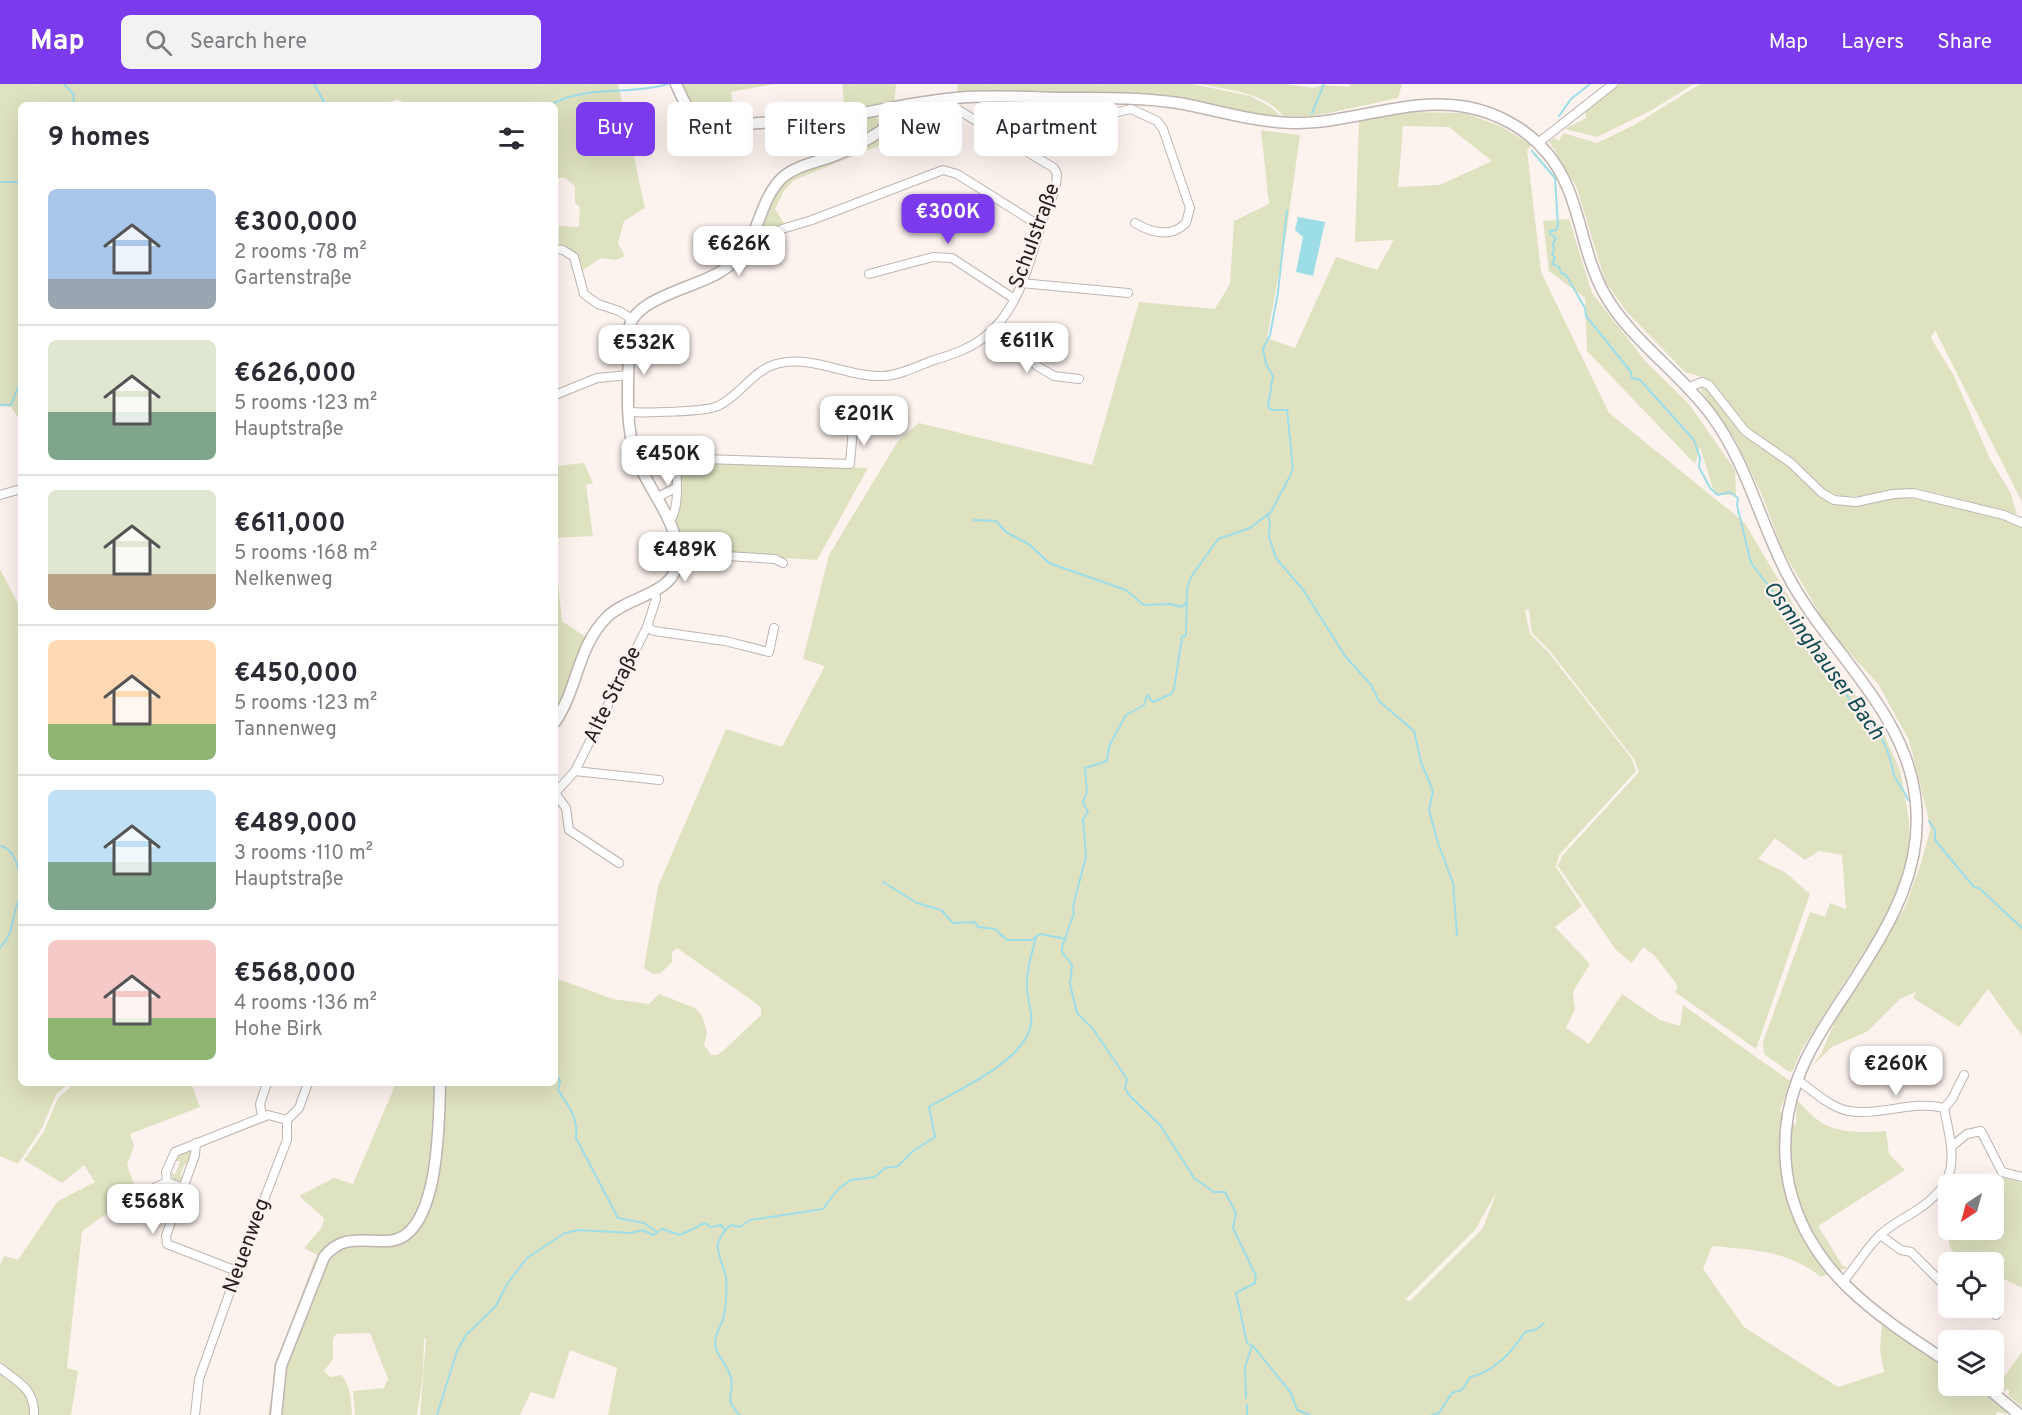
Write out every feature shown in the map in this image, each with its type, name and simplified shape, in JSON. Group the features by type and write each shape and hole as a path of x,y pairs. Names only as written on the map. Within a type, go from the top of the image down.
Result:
{"main road":[{"path":"676,84 694,117 710,127 816,120 879,110"},
{"path":"931,102 956,98 1093,98 1161,101 1249,119 1290,123 1339,120 1417,106 1455,105 1501,118 1538,143 1565,180 1593,270 1608,301 1689,387 1719,426 1736,455 1780,559 1804,605 1899,738 1915,796 1917,843 1907,886 1882,936 1815,1043 1797,1080 1787,1116 1785,1139 1790,1189 1807,1236 1825,1265 1879,1315 1938,1355"},
{"path":"558,717 567,702 584,651 596,630 616,609 655,591 672,577 676,568 677,553 669,522 636,457 628,412 629,331 632,319 643,307 705,281 723,270 747,245 771,195 782,178 798,168 844,151 879,132"},
{"path":"276,1415 280,1366 324,1257 335,1246 351,1239 386,1241 402,1238 413,1229 423,1215 431,1191 440,1086"},
{"path":"1997,1396 2020,1415"}],"street":[{"path":"1538,143 1613,84"},
{"path":"1093,98 1094,110 1101,116 1131,110 1157,121 1168,137 1190,208 1186,223 1168,233 1155,232 1135,223"},
{"name":"Schulstraße","path":"628,412 659,414 669,410 716,407 759,372 777,364 805,363 876,376 895,374 966,348 983,339 997,325 1021,283 1057,182 1054,168 962,112"},
{"path":"747,245 755,246 770,235 789,226 807,222 943,170 957,174 1040,226"},
{"path":"558,250 566,252 576,261 580,286 587,297 632,319"},
{"path":"869,274 933,257 952,258 1013,298"},
{"path":"1021,283 1128,293"},
{"path":"997,325 1015,337 1037,366 1054,376 1078,379"},
{"path":"558,394 597,378 629,375"},
{"path":"1689,387 1702,382 1709,386 1745,431 1791,463 1822,493 1834,500 1856,502 1893,494 1913,494 2004,515 2022,523"},
{"path":"669,522 674,512 676,458 850,464 853,428"},
{"path":"658,497 675,488"},
{"path":"0,495 18,490"},
{"path":"677,553 775,559 783,563"},
{"name":"Alte Straße","path":"558,790 575,771 647,627 656,599 655,591"},
{"path":"647,627 654,631 725,641 769,652 774,628"},
{"path":"575,771 659,780"},
{"path":"558,797 566,808 569,830 619,863"},
{"path":"1944,1108 1952,1099 1964,1075"},
{"path":"1797,1080 1829,1103 1850,1112 1922,1107 1944,1108"},
{"path":"262,1117 260,1104 266,1086"},
{"name":"Neuenweg","path":"195,1415 198,1379 233,1283 234,1270 240,1262 287,1140 287,1120 299,1108 307,1086"},
{"path":"1842,1283 1880,1235 1932,1201 1950,1175 1952,1146 1944,1108"},
{"path":"166,1182 166,1172 173,1155 196,1143 262,1117 272,1115 287,1120"},
{"path":"1952,1146 1967,1134 1981,1131 1992,1157 2002,1172 2022,1177"},
{"path":"196,1143 195,1155 166,1236 167,1244 234,1270"},
{"path":"132,1198 166,1182 183,1188"},
{"path":"1880,1235 1901,1250 1911,1252 1938,1279"},
{"path":"0,1368 26,1387 34,1404 34,1415"}],"green space":[{"path":"0,84 618,84 622,102 576,102 576,156 634,156 645,208 624,221 618,243 625,256 616,260 601,258 583,270 577,254 559,245 559,226 579,227 580,207 575,203 575,186 565,178 558,178 558,102 403,102 397,99 390,102 18,102 18,418 11,407 0,406"},
{"path":"775,84 731,92 732,102 691,102 681,85"},
{"path":"842,84 896,84 894,102 879,102 879,106 867,108 867,102 844,102"},
{"path":"957,84 1193,84 1250,96 1271,107 1281,117 1124,94 993,91 958,94"},
{"path":"1202,84 1286,84 1314,88 1322,85 1349,87 1350,84 1402,84 1398,98 1315,116 1283,116 1276,108 1257,97"},
{"path":"1619,84 1694,84 1652,110 1597,137 1565,129 1586,118 1585,111"},
{"path":"1700,84 2022,84 2022,502 1935,330 1931,338 1954,376 1990,459 2010,492 2017,514 1927,491 1902,490 1858,497 1835,495 1824,490 1744,427 1715,386 1705,378 1685,372 1626,311 1605,281 1577,188 1549,141 1555,138 1559,141 1563,133 1597,143 1636,124"},
{"path":"1403,112 1465,113 1500,126 1532,145 1527,150 1541,272 1609,413 1744,522 1820,649 1881,728 1900,770 1909,820 1909,854 1899,891 1887,916 1802,1049 1792,1072 1788,1071 1764,1054 1763,1042 1810,912 1825,917 1830,903 1846,909 1842,855 1819,851 1805,860 1775,838 1758,859 1786,873 1810,894 1756,1049 1675,992 1678,986 1654,955 1643,947 1632,963 1616,950 1558,866 1562,856 1639,772 1634,759 1550,651 1532,633 1529,610 1525,610 1530,634 1549,653 1632,759 1636,771 1559,855 1556,867 1582,906 1555,927 1590,964 1573,992 1575,1009 1566,1028 1589,1044 1622,994 1660,1020 1680,1026 1683,1005 1790,1081 1780,1111 1784,1115 1782,1162 1787,1200 1801,1235 1827,1274 1821,1277 1796,1261 1783,1256 1712,1246 1703,1269 1744,1327 1838,1387 1884,1372 1880,1351 1882,1322 1938,1359 1938,1396 1990,1396 2014,1415 1997,1412 1996,1415 608,1415 617,1368 570,1350 554,1399 531,1392 520,1415 420,1415 426,1340 424,1338 423,1374 417,1415 355,1415 353,1391 384,1388 388,1379 370,1333 336,1334 333,1339 333,1359 324,1371 330,1377 341,1375 344,1379 350,1394 352,1415 280,1415 280,1388 284,1368 304,1310 329,1257 336,1249 347,1244 400,1242 410,1237 420,1227 430,1209 434,1190 428,1189 423,1206 414,1222 401,1232 383,1237 360,1235 345,1237 319,1256 304,1248 322,1227 324,1218 299,1196 334,1178 353,1184 395,1086 558,1086 558,979 613,999 649,1004 659,994 695,1008 702,1016 707,1032 704,1045 711,1055 717,1055 723,1051 761,1015 761,1008 757,1004 677,948 672,952 672,962 661,973 653,974 644,968 658,886 726,729 782,747 825,666 803,659 829,555 898,441 919,423 1092,465 1139,302 1215,309 1230,284 1234,221 1269,204 1261,130 1300,135 1286,235 1267,338 1295,348 1336,257 1377,270 1394,240 1355,242 1359,121","holes":["1403,126 1449,127 1492,161 1440,185 1398,187","1497,1191 1483,1228 1410,1301 1405,1300 1475,1230"]},
{"path":"867,117 879,119 878,127 867,133"},
{"path":"879,140 879,146 867,150 867,146"},
{"path":"846,156 853,156 794,180 784,191 775,209 784,223 761,235 759,233 776,194 786,180 802,171"},
{"path":"1569,219 1592,293 1646,362 1689,404 1735,470 1736,495 1715,495 1700,447 1695,464 1587,351 1585,298 1549,271 1543,221"},
{"path":"1705,387 1746,437 1793,468 1820,495 1833,504 1850,506 1893,497 1914,496 2015,522 2022,528 2022,1036 1988,989 1959,1027 1913,998 1916,992 1900,999 1868,1031 1832,1047 1812,1066 1821,1054 1836,1019 1905,907 1930,830 1928,817 1909,740 1878,684 1831,633 1783,551 1762,495 1736,441 1700,389"},
{"path":"682,461 868,468 817,560 683,552 674,521 679,464"},
{"path":"584,463 593,483 586,485 593,536 558,538 558,466"},
{"path":"0,569 18,604 18,1086 65,1086 56,1095 42,1128 18,1164 0,1156"},
{"path":"558,583 562,621 587,638 558,716"},
{"path":"72,1086 192,1086 200,1107 130,1134 134,1146 127,1165 137,1192 127,1195 132,1203 112,1210 82,1231 67,1368 78,1371 71,1415 35,1415 31,1396 25,1384 0,1362 0,1265 4,1256 18,1260 58,1201 95,1182 84,1165 62,1183 24,1160 44,1131 58,1098"},
{"path":"1797,1100 1815,1118 1839,1130 1886,1131 1889,1154 1905,1170 1818,1226 1842,1265 1847,1268 1838,1271 1810,1233 1799,1206 1791,1165 1791,1122 1796,1125"},
{"path":"186,1150 192,1153 191,1162 184,1165 180,1177 186,1175 180,1181 174,1180 170,1173 175,1174 180,1162 175,1160"},
{"path":"2004,1175 2009,1178 2022,1179 2022,1288 2004,1279 2004,1252 1954,1252 1950,1248 1949,1240 2004,1240"},
{"path":"315,1259 318,1261 281,1354 274,1415 268,1415 279,1355"},
{"path":"2022,1352 2022,1407 2008,1395 2010,1391 2008,1389 2004,1391 2004,1377"},
{"path":"0,1372 27,1394 31,1415 0,1415"}],"water":[{"path":"1298,217 1325,222 1313,276 1296,272 1303,237 1295,230"}],"waterway":[{"path":"64,84 74,95 73,102"},
{"path":"314,84 324,102"},
{"path":"557,102 593,92 668,84"},
{"path":"1312,113 1324,84"},
{"name":"Osminghauser Bach","path":"1559,116 1571,99 1590,84"},
{"name":"Osminghauser Bach","path":"1532,151 1555,178 1558,226 1556,230 1550,231 1550,234 1556,238 1553,244 1552,254 1555,258 1552,264 1559,267 1561,273 1566,275 1585,308 1586,316 1631,372 1632,378 1640,380 1694,440 1700,458 1699,467 1710,488 1718,495 1730,492 1738,498 1737,505 1751,563 1776,596 1778,605 1797,630 1808,639 1822,667 1832,672 1852,703 1880,735 1894,775 1908,800"},
{"path":"0,182 18,182"},
{"path":"1246,1398 1245,1367 1252,1346 1247,1343 1236,1293 1255,1283 1256,1276 1233,1228 1236,1213 1225,1192 1214,1192 1194,1178 1161,1126 1129,1095 1125,1088 1127,1079 1093,1029 1077,1013 1070,984 1072,965 1062,952 1062,947 1074,913 1073,906 1086,857 1083,819 1088,812 1083,802 1087,792 1085,768 1107,761 1109,746 1126,715 1144,705 1147,695 1153,702 1171,694 1174,689 1182,637 1186,635 1187,588 1191,577 1218,539 1250,528 1271,512 1293,468 1287,410 1271,410 1268,406 1273,376 1266,364 1263,349 1270,335 1278,292 1287,210"},
{"path":"0,405 11,405 18,388"},
{"path":"1267,514 1270,522 1269,537 1276,558 1304,591 1345,656 1371,685 1379,701 1414,731 1421,762 1433,791 1429,810 1453,883 1457,935"},
{"path":"974,520 996,521 1006,532 1030,545 1049,563 1126,590 1144,605 1170,604 1182,607 1187,602"},
{"name":"Osminghauser Bach","path":"1929,821 1935,830 1935,840 1974,887 1979,888 2022,928"},
{"path":"0,846 9,850 18,869"},
{"path":"883,882 917,903 941,910 953,923 975,922 978,927 995,929 1007,940 1035,938"},
{"path":"0,948 10,933 18,902"},
{"path":"740,1415 730,1400 731,1378 717,1351 715,1341 723,1319 726,1299 726,1278 718,1247 723,1233 731,1225 740,1227 750,1220 823,1209 838,1189 851,1180 875,1177 885,1168 898,1166 913,1151 935,1137 929,1107 989,1073 1017,1050 1026,1037 1031,1024 1027,975 1036,937 1040,934 1066,939"},
{"path":"558,1078 560,1082 558,1090 576,1124 576,1138 618,1218 644,1223 657,1232"},
{"path":"437,1415 457,1351 466,1335 496,1306 507,1284 527,1258 565,1233 579,1230 631,1233 643,1230 653,1235 662,1229 680,1235 705,1223 711,1227 721,1225 725,1229"},
{"path":"1432,1415 1439,1413 1452,1393 1462,1390 1470,1377 1495,1366 1508,1354 1525,1332 1537,1329 1544,1323"},
{"path":"1253,1346 1291,1393 1297,1410 1310,1415"},
{"path":"1247,1405 1247,1415"}]}
